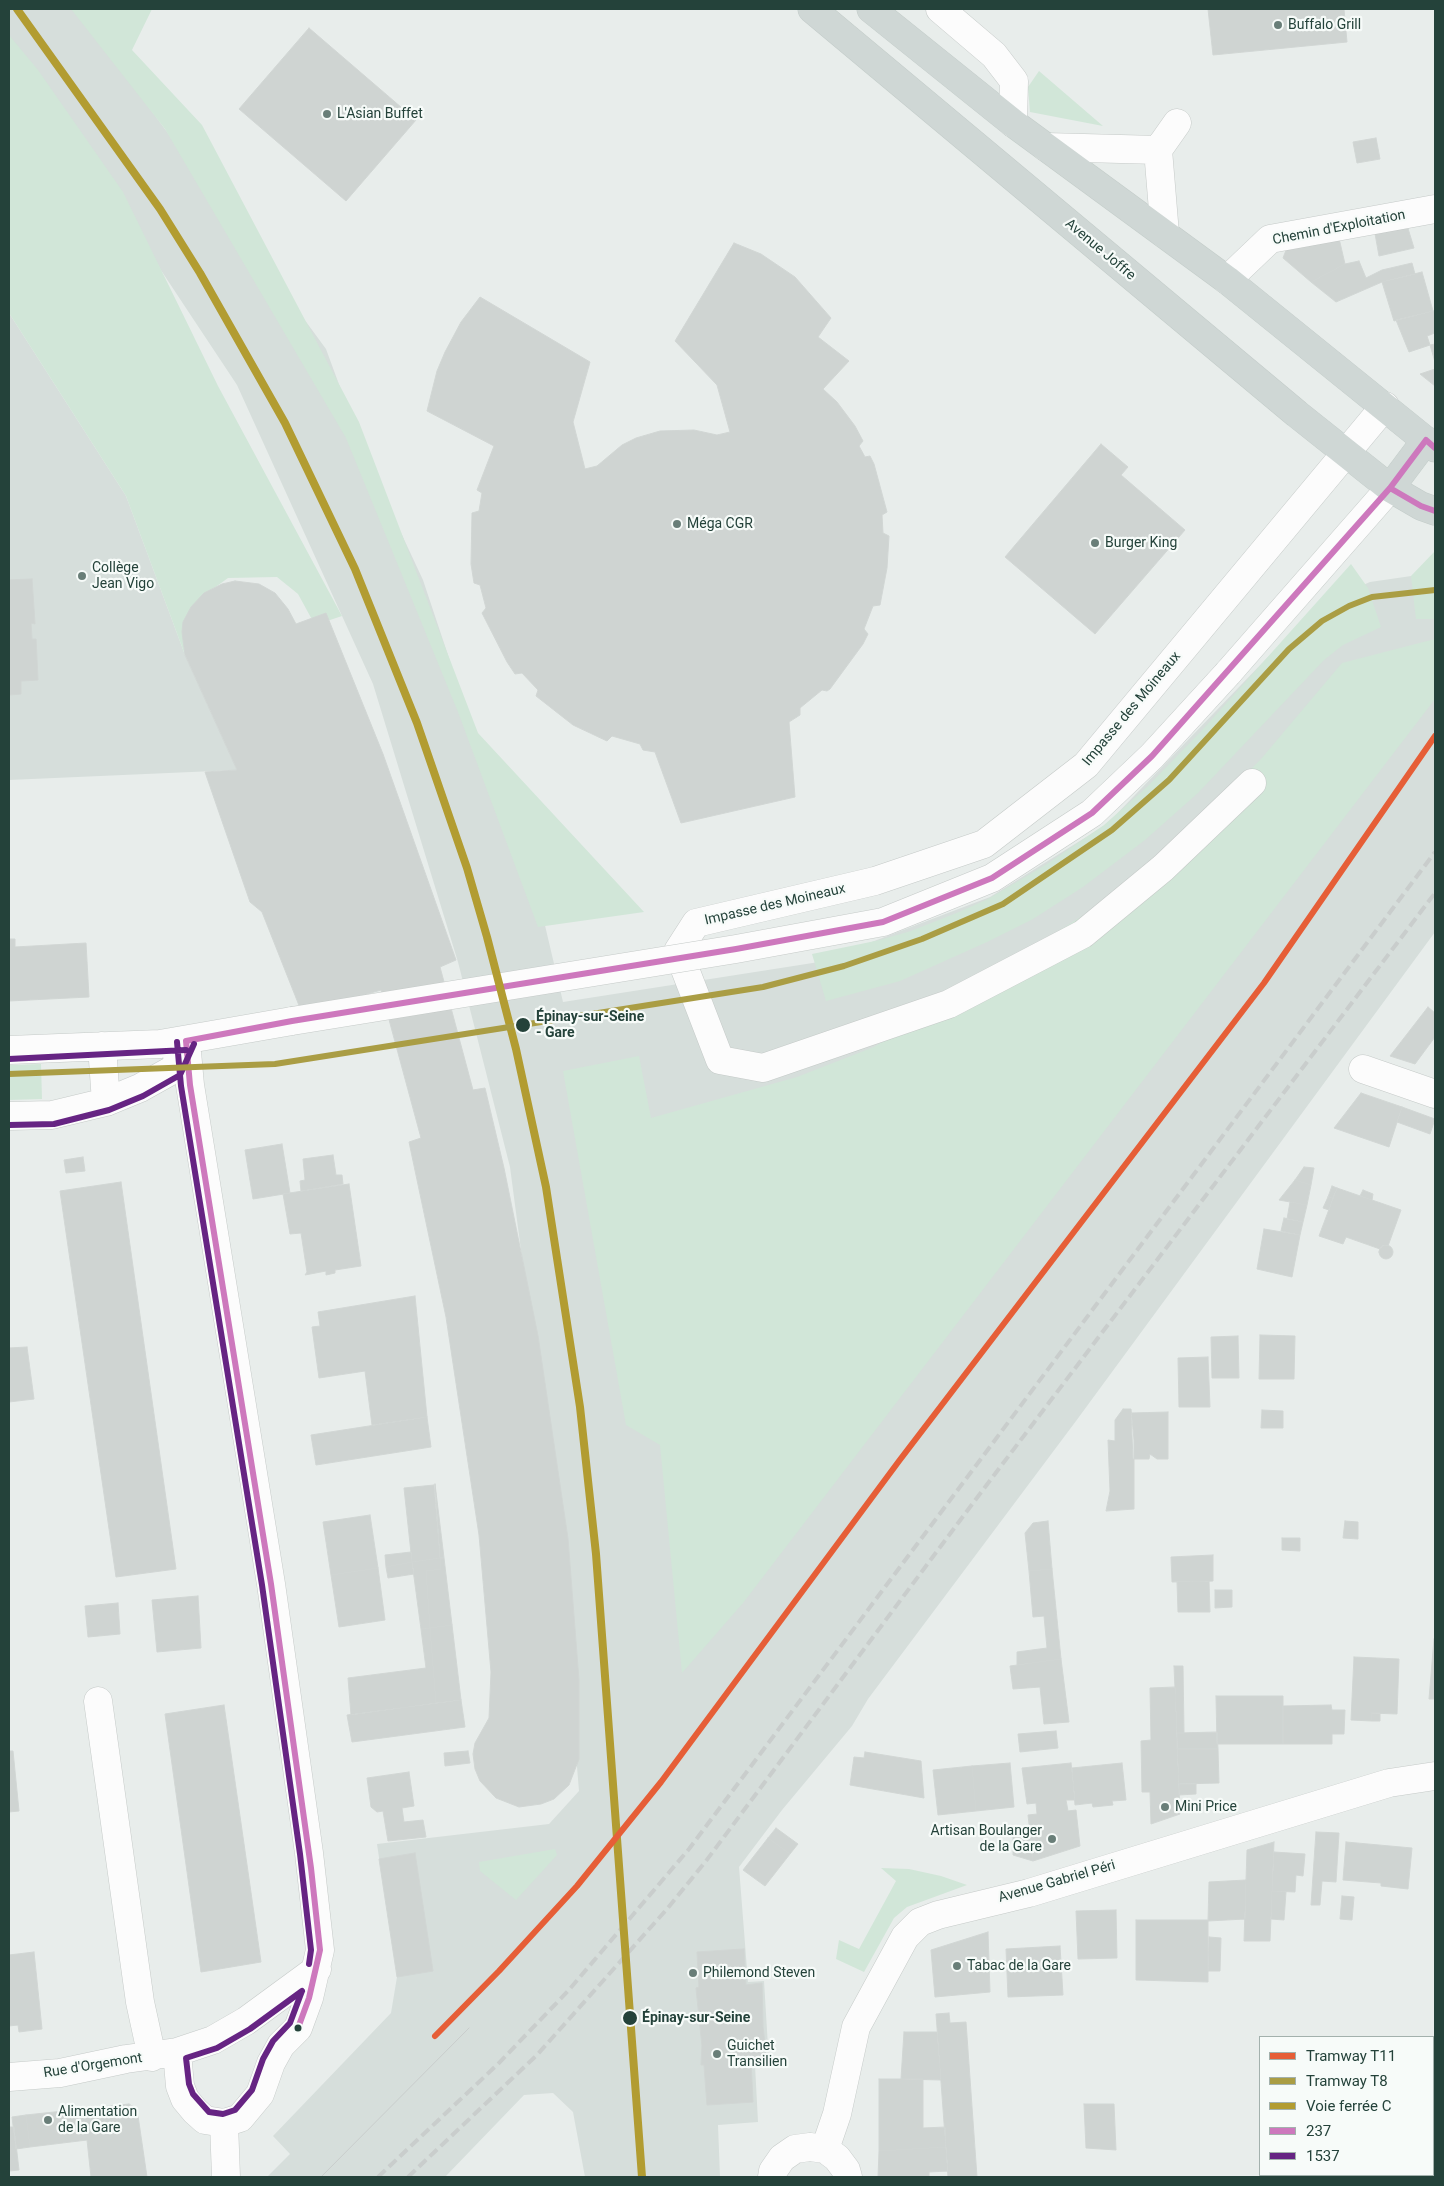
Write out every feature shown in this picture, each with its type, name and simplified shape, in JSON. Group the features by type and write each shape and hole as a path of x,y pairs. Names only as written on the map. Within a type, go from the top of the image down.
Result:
{"main road":[{"name":"Avenue Joffre","path":"812,9 1346,453 1390,488 1421,506 1435,511"},
{"path":"871,9 1013,123 1227,280 1431,444 1390,488"}],"street":[{"path":"940,9 994,55 1014,81 1013,123"},
{"path":"1165,234 1158,150 1177,123"},
{"path":"1046,147 1158,150"},
{"name":"Chemin d'Exploitation","path":"1227,280 1270,239 1435,209"},
{"name":"Impasse des Moineaux","path":"1252,783 1162,868 1083,934 949,1004 763,1068 720,1060 678,951 696,923 876,881 984,844 1086,765 1385,406"},
{"path":"9,1050 186,1041 292,1021 736,949 884,922 992,878 1092,813 1152,756 1228,673 1390,488"},
{"path":"9,1116 52,1115 106,1102 140,1088 174,1070 186,1041"},
{"path":"98,1701 140,2002 185,2099 205,2120 224,2123 240,2118 260,2094 271,2062 281,2044 298,2028 310,1998 320,1950 272,1584 190,1085 186,1041"},
{"path":"102,1046 106,1102"},
{"path":"1363,1069 1435,1094"},
{"name":"Avenue Gabriel Péri","path":"825,2149 837,2114 856,2026 905,1937 920,1922 938,1914 1030,1893 1389,1783 1435,1776"},
{"name":"Rue d'Orgemont","path":"9,2077 60,2073 126,2059 165,2055 213,2040 246,2021 317,1969"},
{"path":"224,2123 226,2177"},
{"path":"772,2177 773,2171 782,2158 795,2149 810,2146 825,2149 838,2158 848,2177"}],"shaded area":[{"path":"9,9 77,9 326,349 366,458 423,580 469,718 543,917 563,1002 819,962 990,897 1107,824 1319,604 1370,582 1425,574 1435,575 1435,932 1076,1421 868,1699 852,1726 782,1810 739,1867 748,1982 764,1981 769,2063 755,2065 758,2122 718,2125 720,2177 585,2177 573,2112 553,2093 524,2095 445,2177 267,2177 290,2154 273,2136 391,2013 397,1977 377,1844 549,1824 579,1791 557,1523 510,1167 458,962 373,684 237,385 9,41"},
{"name":"Collège Jean Vigo","path":"9,313 126,496 185,655 237,770 9,780"}],"green space":[{"path":"71,9 152,9 132,50 202,125 359,422 478,733 644,912 538,927 458,712 346,438 165,129"},
{"path":"9,35 38,70 123,192 218,386 342,616 315,625 298,594 277,577 228,578 206,594 185,655 126,496 9,313"},
{"path":"1039,71 1103,126 1030,112 1028,87"},
{"path":"1435,551 1435,619 1416,619 1411,576"},
{"path":"1351,564 1368,588 1381,627 1343,645 1324,660 1198,793 1145,840 1083,887 1033,919 900,981 826,1001 812,954 880,940 911,931 959,912 988,899 1047,864 1104,825 1148,786 1204,728"},
{"path":"1435,639 1435,699 743,1603 682,1673 660,1445 626,1425 563,1071 639,1056 651,1118 797,1077 874,1047 1144,877 1261,759 1342,663"},
{"path":"41,1064 42,1099 9,1100 9,1065"},
{"path":"555,1849 557,1855 516,1900 480,1871 479,1862"},
{"path":"881,1868 909,1869 941,1876 967,1885 907,1907 894,1918 864,1972 836,1959 839,1940 859,1949 896,1881"}],"building":[{"name":"Buffalo Grill","path":"1208,9 1344,9 1347,42 1213,55"},
{"name":"L'Asian Buffet","path":"309,28 416,120 346,201 239,109"},
{"path":"1376,138 1380,159 1357,163 1353,142"},
{"path":"1406,222 1414,248 1379,256 1374,228"},
{"path":"1338,234 1345,264 1311,282 1283,258 1288,245"},
{"name":"Méga CGR","path":"734,243 761,254 795,277 831,318 818,337 849,361 823,389 837,402 855,426 863,441 859,446 865,457 870,456 874,464 887,512 882,515 883,533 889,536 887,568 880,605 873,606 864,629 868,634 863,644 830,689 827,691 822,690 800,708 800,715 789,722 795,797 681,823 655,752 643,750 640,744 612,736 607,741 573,725 536,696 538,690 522,673 515,674 507,662 482,613 486,608 480,585 474,583 471,564 472,513 479,511 482,493 477,490 494,446 427,411 437,371 445,352 461,322 480,297 590,362 573,422 585,469 597,466 622,445 636,438 660,431 694,430 717,435 730,432 717,385 675,341"},
{"path":"1359,261 1366,278 1382,270 1412,263 1415,274 1382,282 1336,302 1311,282 1345,264"},
{"path":"1422,272 1433,311 1394,321 1382,282"},
{"path":"1435,311 1435,333 1427,336 1430,345 1409,352 1396,320"},
{"path":"1435,344 1435,362 1430,345"},
{"path":"1435,369 1435,386 1420,374"},
{"name":"Burger King","path":"1101,444 1128,467 1121,475 1185,530 1095,634 1005,557"},
{"path":"32,579 35,624 31,623 32,639 36,639 38,680 21,681 21,694 9,695 9,580"},
{"path":"235,581 259,584 275,593 288,609 296,624 326,613 383,754 456,960 440,967 473,1090 485,1088 504,1168 538,1336 568,1539 579,1681 579,1759 569,1785 554,1799 541,1804 519,1807 496,1798 480,1781 475,1769 473,1754 475,1743 489,1718 491,1672 479,1535 446,1317 409,1142 421,1138 381,990 302,1013 262,912 250,902 205,772 237,770 185,655 182,632 183,622 191,607 204,593 222,584"},
{"path":"9,939 15,939 15,947 86,943 89,997 9,1001"},
{"path":"1428,1007 1435,1013 1435,1037 1415,1064 1390,1056"},
{"path":"1361,1093 1402,1107 1389,1147 1334,1128"},
{"path":"1402,1107 1435,1119 1430,1134 1397,1122"},
{"path":"282,1144 290,1193 253,1199 245,1150"},
{"path":"333,1155 336,1175 342,1175 343,1184 301,1191 300,1181 305,1180 303,1159"},
{"path":"83,1157 85,1171 66,1173 64,1160"},
{"path":"1304,1167 1314,1168 1311,1185 1295,1180"},
{"path":"1295,1180 1311,1185 1307,1205 1279,1200"},
{"path":"121,1182 176,1569 116,1577 60,1191"},
{"path":"349,1184 361,1266 335,1270 335,1273 326,1275 326,1271 305,1275 307,1272 301,1233 290,1234 283,1194"},
{"path":"1332,1186 1337,1188 1333,1198 1328,1197"},
{"path":"1337,1188 1401,1210 1388,1246 1383,1245 1380,1249 1346,1237 1343,1244 1319,1236"},
{"path":"1363,1190 1373,1194 1372,1200 1360,1196"},
{"path":"1328,1197 1333,1198 1329,1210 1323,1208"},
{"path":"1290,1202 1307,1205 1303,1222 1287,1219"},
{"path":"1284,1218 1303,1222 1300,1235 1281,1231"},
{"path":"1264,1229 1300,1235 1292,1277 1257,1269"},
{"path":"1383,1245 1389,1245 1393,1252 1389,1259 1383,1259 1379,1255 1379,1249"},
{"path":"415,1296 427,1417 372,1425 365,1371 319,1378 312,1327 320,1326 318,1312"},
{"path":"1260,1335 1295,1336 1294,1379 1259,1379"},
{"path":"1238,1336 1239,1378 1212,1378 1211,1337"},
{"path":"27,1347 34,1399 9,1402 9,1348"},
{"path":"1208,1357 1210,1407 1179,1407 1178,1358"},
{"path":"1123,1409 1131,1409 1134,1440 1134,1509 1106,1511 1110,1491 1108,1440 1115,1441 1115,1420"},
{"path":"1262,1410 1283,1411 1283,1428 1261,1428"},
{"path":"1168,1412 1168,1459 1157,1459 1150,1454 1149,1459 1133,1459 1131,1413"},
{"path":"427,1417 431,1447 316,1465 311,1435"},
{"path":"435,1484 444,1558 440,1558"},
{"path":"434,1485 440,1558 412,1562 404,1488"},
{"path":"370,1515 378,1568 331,1575 323,1522"},
{"path":"1048,1521 1052,1569 1029,1571 1025,1533 1033,1523"},
{"path":"1345,1521 1358,1522 1358,1539 1343,1538"},
{"path":"1282,1538 1300,1538 1300,1551 1282,1550"},
{"path":"411,1552 412,1562 386,1567 385,1555"},
{"path":"1213,1555 1213,1581 1172,1582 1171,1557"},
{"path":"440,1558 444,1558 452,1625 430,1628 426,1571 441,1569"},
{"path":"440,1558 441,1569 426,1571 430,1628 421,1629 412,1562"},
{"path":"412,1562 414,1574 388,1578 386,1567"},
{"path":"378,1568 385,1620 339,1627 331,1575"},
{"path":"1052,1569 1061,1659 1017,1665 1017,1652 1047,1648 1044,1616 1033,1617 1029,1571"},
{"path":"1209,1581 1210,1612 1178,1612 1177,1582"},
{"path":"1215,1590 1232,1590 1232,1607 1215,1608"},
{"path":"198,1596 201,1648 157,1652 152,1600"},
{"path":"118,1603 120,1634 88,1637 85,1606"},
{"path":"452,1625 461,1700 436,1703 430,1628"},
{"path":"430,1628 436,1703 351,1715 348,1678 426,1668 421,1629"},
{"path":"1434,1639 1435,1699 1429,1699"},
{"path":"1354,1657 1399,1659 1397,1714 1371,1713 1372,1721 1351,1720"},
{"path":"1061,1659 1069,1722 1044,1724 1040,1687 1013,1689 1010,1666"},
{"path":"1174,1666 1183,1666 1184,1733 1177,1733"},
{"path":"1175,1687 1180,1814 1151,1824 1150,1792 1142,1792 1141,1741 1151,1740 1150,1688"},
{"path":"1216,1696 1283,1696 1283,1744 1217,1744"},
{"path":"461,1700 465,1727 352,1742 347,1715"},
{"path":"224,1705 261,1962 201,1972 165,1714"},
{"path":"1331,1705 1332,1710 1345,1710 1344,1734 1332,1734 1332,1744 1283,1744 1283,1706"},
{"path":"1371,1713 1380,1713 1380,1721 1372,1721"},
{"path":"1056,1731 1058,1748 1020,1752 1018,1734"},
{"path":"1217,1732 1218,1749 1177,1749 1177,1733"},
{"path":"1177,1749 1218,1749 1219,1783 1179,1784"},
{"path":"9,1751 13,1751 19,1811 9,1812"},
{"path":"468,1751 470,1763 445,1766 444,1753"},
{"path":"865,1752 921,1761 924,1798 850,1785 854,1757 864,1758"},
{"path":"1010,1763 1014,1807 976,1811 972,1766"},
{"path":"1071,1763 1075,1800 1066,1800 1068,1811 1076,1810 1080,1846 1033,1861 1028,1815 1037,1814 1036,1803 1027,1804 1022,1768"},
{"path":"1122,1763 1126,1800 1112,1801 1113,1805 1093,1807 1092,1803 1075,1805 1072,1768"},
{"path":"972,1766 976,1811 938,1815 933,1770"},
{"path":"409,1772 414,1806 402,1808 404,1822 423,1820 426,1837 388,1841 383,1811 377,1812 371,1807 367,1778"},
{"path":"1179,1784 1196,1784 1196,1794 1179,1795"},
{"path":"1029,1826 1033,1861 1013,1855 1013,1828"},
{"path":"776,1828 798,1844 790,1854 768,1838"},
{"path":"1316,1832 1339,1833 1336,1882 1322,1881 1320,1905 1311,1905"},
{"path":"768,1838 790,1854 765,1886 743,1870"},
{"path":"1274,1842 1270,1941 1244,1941 1247,1850"},
{"path":"1346,1842 1412,1848 1408,1889 1381,1886 1381,1883 1343,1880"},
{"path":"1274,1852 1305,1854 1303,1876 1296,1875 1295,1892 1272,1891"},
{"path":"415,1853 433,1971 397,1977 379,1859"},
{"path":"1246,1880 1245,1919 1208,1921 1209,1882"},
{"path":"1272,1891 1286,1892 1284,1920 1271,1919"},
{"path":"1342,1896 1354,1897 1352,1920 1340,1919"},
{"path":"1116,1910 1117,1958 1078,1959 1076,1911"},
{"path":"1136,1920 1208,1920 1208,1982 1136,1980"},
{"path":"988,1932 990,1992 935,1997 931,1950"},
{"path":"1209,1937 1221,1938 1220,1971 1208,1971"},
{"path":"1060,1946 1063,1995 1008,1997 1006,1949"},
{"path":"744,1949 746,1985 762,1983 763,2027 767,2061 751,2062 753,2102 707,2105 704,2065 701,2065 702,2046 696,1988 699,1987 697,1952"},
{"path":"34,1952 42,2029 19,2032 18,2025 9,2026 9,1955"},
{"path":"949,2013 950,2023 966,2022 977,2177 948,2177 936,2014"},
{"path":"904,2032 937,2032 941,2080 901,2079"},
{"path":"879,2079 923,2079 923,2128 945,2127 946,2147 879,2151"},
{"path":"129,2104 137,2109 147,2177 91,2177 87,2140 30,2147 26,2115"},
{"path":"1084,2104 1114,2104 1116,2150 1086,2148"},
{"path":"26,2115 30,2147 16,2149 12,2117"},
{"path":"9,2127 14,2127 19,2170 9,2171"},
{"path":"946,2147 948,2171 929,2172 929,2177 878,2177 879,2151"},
{"path":"1435,2162 1435,2177 1416,2177 1434,2176"}],"tram line":[{"name":"T8","path":"9,1074 275,1064 763,987 844,966 922,939 1003,904 1112,830 1169,780 1289,649 1322,621 1349,606 1372,597 1435,590"},
{"name":"T11","path":"435,2036 499,1971 577,1886 661,1782 899,1461 1264,983 1435,736"},
{"path":"321,2177 469,2028"}],"railway":[{"path":"378,2177 498,2064 568,1991 689,1849 1435,852"},
{"path":"408,2177 537,2055 667,1909 706,1861 973,1503 1435,893"}],"rail line":[{"name":"C","path":"17,9 160,209 200,273 285,423 355,569 417,723 467,868 487,937 516,1049 546,1187 580,1407 596,1554 642,2177"}],"transit line":[{"name":"237","path":"186,1041 292,1021 736,949 883,922 992,878 1092,813 1152,756 1390,488 1426,440 1435,448"},
{"name":"237","path":"1390,488 1421,506 1435,511"},
{"name":"237","path":"186,1041 190,1085 271,1584 311,1868 320,1950 309,1998 298,2028"},
{"name":"1537","path":"177,1042 181,1086 262,1585 300,1854 311,1950 309,1964"},
{"name":"1537","path":"9,1125 54,1124 109,1110 143,1096 180,1075 194,1044"},
{"name":"1537","path":"9,1059 186,1050"},
{"name":"1537","path":"302,1991 290,2023 273,2041 263,2059 252,2090 235,2110 223,2114 209,2112 193,2094 189,2084 186,2058 217,2048 250,2029 302,1991"}],"place":[{"name":"Buffalo Grill","path":"1278,25"},
{"name":"L'Asian Buffet","path":"327,114"},
{"name":"Méga CGR","path":"677,524"},
{"name":"Burger King","path":"1095,543"},
{"name":"Collège Jean Vigo","path":"82,576"},
{"name":"Épinay-sur-Seine - Gare","path":"523,1025"},
{"name":"Mini Price","path":"1165,1807"},
{"name":"Artisan Boulanger de la Gare","path":"1052,1839"},
{"name":"Tabac de la Gare","path":"957,1966"},
{"name":"Philemond Steven","path":"693,1973"},
{"name":"Épinay-sur-Seine","path":"630,2018"},
{"name":"Guichet Transilien","path":"717,2054"},
{"name":"Alimentation de la Gare","path":"48,2120"}]}
